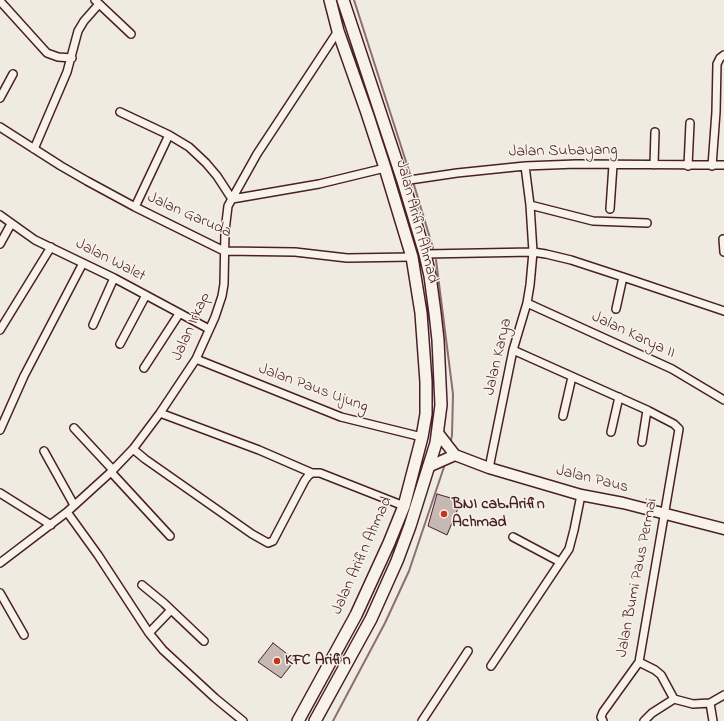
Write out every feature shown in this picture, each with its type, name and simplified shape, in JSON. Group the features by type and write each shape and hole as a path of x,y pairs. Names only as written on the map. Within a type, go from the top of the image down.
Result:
{"main road":[{"path":"331,2 344,0"},
{"name":"Jalan Arifin Ahmad","path":"315,721 370,619 397,561 410,526 438,433 440,399 438,340 432,292 425,254 404,181 344,0"},
{"name":"Jalan Arifin Ahmad","path":"298,721 339,646 375,575 389,543 404,506 422,437 426,414 426,382 421,313 412,257 368,112 338,31 331,2"},
{"path":"428,467 455,455 438,433"},
{"name":"Jalan Paus","path":"455,455 489,468 581,495 623,503 724,530"},
{"path":"339,646 352,653"}],"street":[{"path":"0,1 47,53 58,57 72,58"},
{"path":"34,149 61,89 72,58 76,38 81,27 97,2 131,34"},
{"name":"Jalan Irkap","path":"0,563 67,512 112,471 133,449 160,413 196,360 222,296 224,284 224,250 227,212 232,199 257,154 338,31"},
{"path":"712,166 720,112 718,62 724,55"},
{"path":"0,98 13,74"},
{"path":"120,112 169,135 188,147 206,163 217,176 232,199 319,184 385,168"},
{"path":"688,166 690,123"},
{"name":"Jalan Garuda","path":"0,127 74,174 135,207 224,250 295,252 347,258 412,257"},
{"path":"654,165 655,132"},
{"path":"135,207 169,135"},
{"name":"Jalan Subayang","path":"404,181 457,173 525,166 576,164 688,166 724,165"},
{"path":"610,209 612,165"},
{"name":"Jalan Karya","path":"489,468 513,350 527,303 530,285 533,252 530,205 525,166"},
{"path":"530,205 593,221 647,223"},
{"name":"Jalan Walet","path":"0,215 35,240 114,278 209,330"},
{"path":"0,244 11,224"},
{"path":"724,239 723,238 724,252"},
{"path":"0,330 52,247"},
{"path":"425,254 533,252 571,260 724,311"},
{"path":"0,430 24,376 84,263"},
{"path":"616,310 623,277"},
{"path":"93,325 114,278"},
{"path":"120,344 146,295"},
{"name":"Jalan Karya II","path":"527,303 672,369 724,400"},
{"path":"144,368 179,314"},
{"path":"513,350 647,410 642,442"},
{"name":"Jalan Paus Ujung","path":"196,360 341,417 422,437"},
{"path":"563,416 572,377"},
{"path":"611,432 619,397"},
{"name":"Jalan Bumi Paus Permai","path":"603,721 601,717 603,712 639,662 679,430 674,424 647,410"},
{"path":"160,413 259,450 312,473 320,473 404,506"},
{"path":"74,428 170,536"},
{"path":"133,449 252,534 269,543 273,541 306,480 312,473"},
{"path":"44,451 74,505"},
{"path":"0,493 51,525"},
{"path":"491,666 572,542 581,495"},
{"path":"67,512 98,555 149,633 163,650 214,698 243,721"},
{"path":"513,537 560,562"},
{"path":"142,585 204,641"},
{"path":"0,593 24,635"},
{"path":"149,633 171,610"},
{"path":"422,721 468,651"},
{"path":"639,662 655,670 661,675 674,699 693,704 710,703 724,695"},
{"path":"644,721 652,713 674,699"},
{"path":"710,703 713,721"}],"building":[{"name":"BNI cab.Arifin Achmad","path":"437,494 461,501 447,535 428,526"},
{"name":"KFC Arifin","path":"273,643 295,660 281,678 258,662"}],"waterway":[{"path":"354,0 410,174"},
{"path":"414,185 433,248"},
{"path":"436,260 453,394 451,440"},
{"path":"333,721 385,623 409,571 444,467"}],"place":[{"name":"BNI cab.Arifin Achmad","path":"444,514"},
{"name":"KFC Arifin","path":"277,661"}]}
